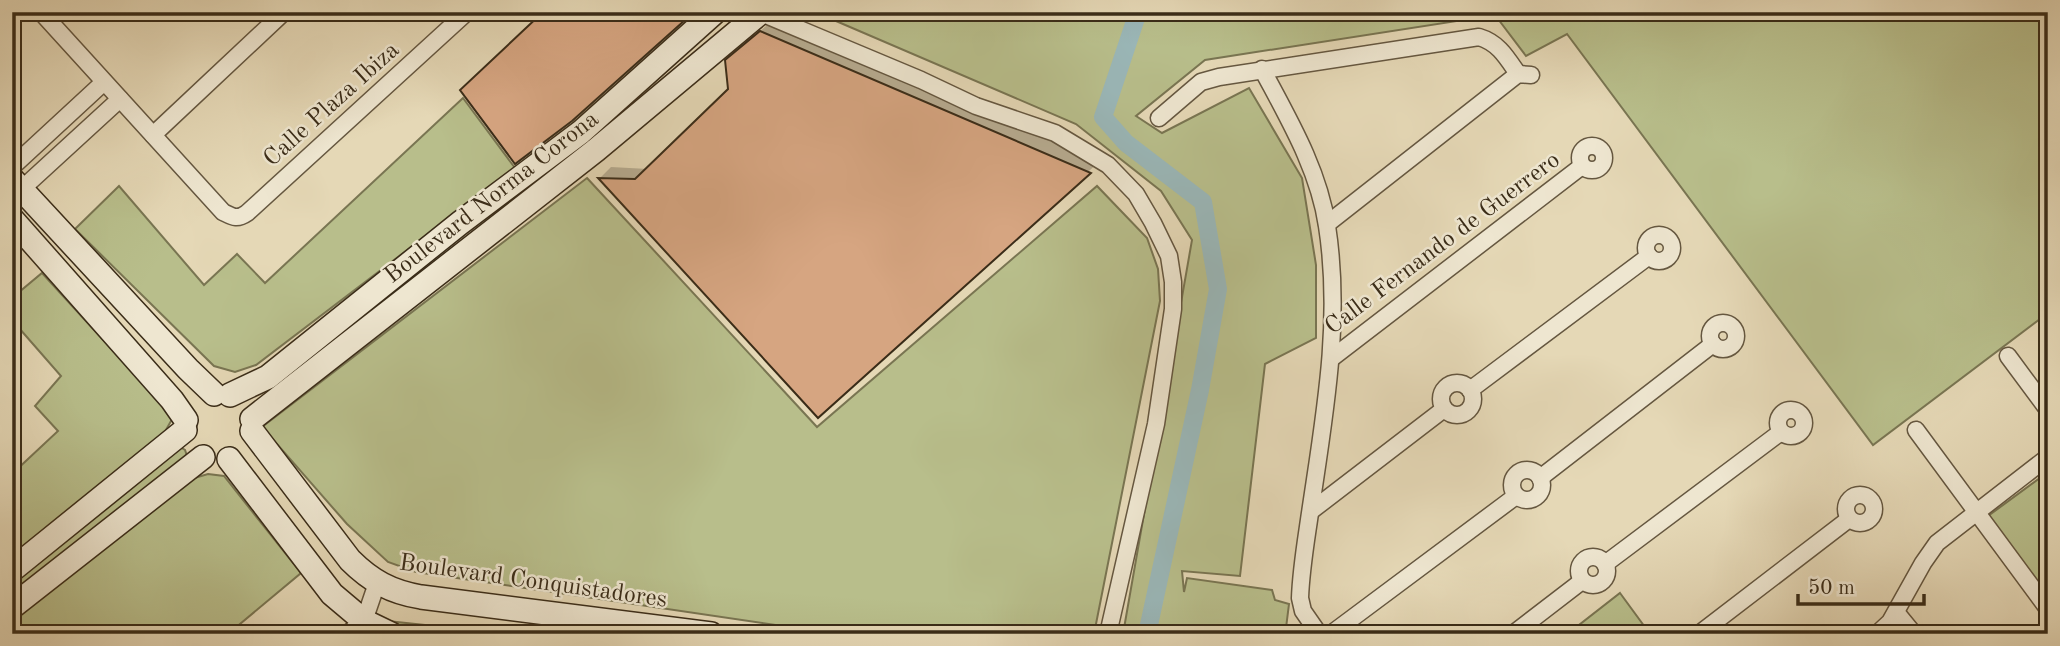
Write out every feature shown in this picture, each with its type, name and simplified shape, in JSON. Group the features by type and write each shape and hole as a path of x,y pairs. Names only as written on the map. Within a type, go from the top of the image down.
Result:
{"street":[{"path":"41,12 153,135 284,12"},
{"name":"Calle Plaza Ibiza","path":"153,135 223,212 235,218 240,217 467,12"},
{"name":"Boulevard Norma Corona","path":"222,394 268,377 460,223 580,132 715,12"},
{"path":"761,13 976,106 1055,133 1108,165 1136,194 1153,223 1169,256 1173,309 1156,424 1108,634"},
{"name":"Boulevard Norma Corona","path":"252,425 596,150 761,13"},
{"path":"1160,118 1201,82 1219,76 1479,37 1490,40 1499,47 1525,74 1327,224"},
{"path":"1262,69 1291,123 1314,176 1327,224 1333,294 1332,358 1300,598 1303,611 1319,634"},
{"path":"12,167 104,82"},
{"path":"12,219 172,400 186,425 188,440 194,450 203,457 220,461 238,455 245,448 252,425 244,404 222,394 188,369 15,189 120,99"},
{"path":"580,132 596,150"},
{"name":"Calle Fernando de Guerrero","path":"1332,358 1582,166"},
{"path":"1470,390 1649,256"},
{"path":"1331,634 1516,496 1512,486 1517,474 1532,471 1539,478 1713,344"},
{"path":"2007,356 2048,410"},
{"path":"1460,384 1470,390 1473,401 1468,411 1453,415 1444,409 1441,397 1448,386 1460,384"},
{"path":"12,570 186,425 196,402 204,397 222,394"},
{"path":"1311,511 1444,409"},
{"name":"Boulevard Conquistadores","path":"252,425 350,560 377,583 401,594 699,633"},
{"path":"1916,430 2048,609"},
{"path":"1513,634 1583,581 1578,571 1583,560 1593,556 1605,564 1781,432"},
{"path":"12,607 203,457"},
{"path":"1877,634 1891,622 1937,543 2048,457"},
{"path":"229,459 356,628 391,634"},
{"path":"1699,634 1849,519"},
{"path":"356,628 377,583"},
{"path":"1896,612 1914,634"}],"green space":[{"path":"815,12 2048,12 2048,313 1873,445 1567,34 1526,56 1495,15 1205,60 1136,116 1162,133 1249,88 1302,178 1316,265 1316,338 1265,364 1240,576 1182,571 1184,592 1187,578 1272,590 1275,600 1289,604 1286,628 1290,634 1123,634 1192,240 1161,191 1076,124"},
{"path":"463,98 515,168 256,365 235,372 214,366 75,229 119,186 204,285 237,254 265,283"},
{"path":"587,178 817,427 1097,186 1147,238 1158,269 1160,301 1094,634 837,634 416,572 388,562 347,524 262,427"},
{"path":"42,273 171,414 171,421 162,437 12,555 12,474 58,431 35,406 61,376 12,320 12,298"},
{"path":"180,447 185,450 187,456 12,596 12,580"},
{"path":"2048,472 2048,598 1988,516"},
{"path":"208,474 224,476 301,573 228,634 12,634 12,621 191,479"},
{"path":"1620,593 1650,634 1586,634 1579,625"},
{"path":"378,620 510,634 358,634"}],"building":[{"path":"543,12 694,12 572,121 515,164 460,90"},
{"path":"760,31 1091,173 818,418 598,178 635,179 728,89 725,60"}],"waterway":[{"path":"1138,12 1103,117 1126,143 1203,202 1218,289 1200,390 1147,634"}]}
